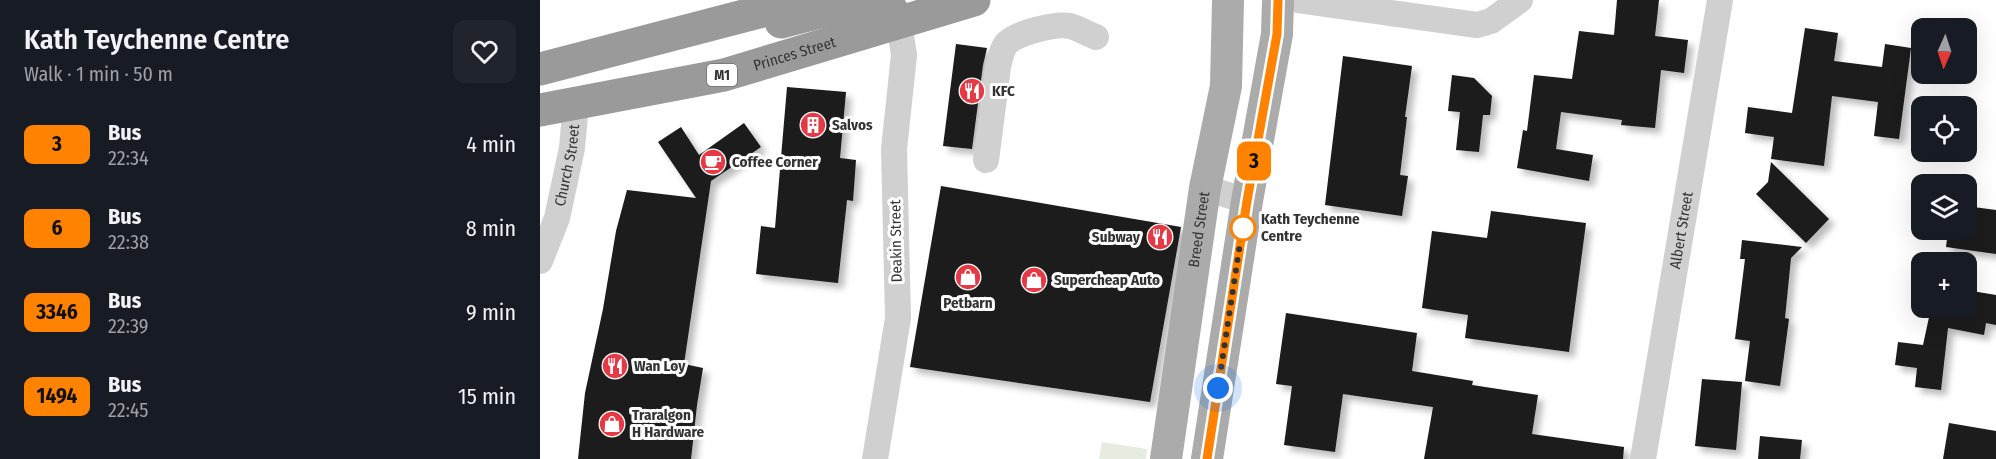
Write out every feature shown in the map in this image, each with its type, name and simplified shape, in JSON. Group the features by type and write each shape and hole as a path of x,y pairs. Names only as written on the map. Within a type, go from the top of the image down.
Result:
{"highway":[{"path":"555,66 805,0"},
{"name":"Princes Street","path":"540,110 724,75 974,0"},
{"path":"655,38 717,38 862,1 888,4 899,21"},
{"path":"555,66 577,86 576,103"},
{"path":"540,100 555,66"}],"main road":[{"name":"Breed Street","path":"1166,459 1205,188 1226,86 1228,0"},
{"path":"1207,459 1247,201 1277,34 1278,0"}],"street":[{"path":"1298,0 1477,25 1491,21 1520,0"},
{"name":"Albert Street","path":"1643,459 1720,0"},
{"name":"Deakin Street","path":"875,459 898,318 894,149 904,56 899,21"},
{"path":"986,160 998,67 1001,53 1007,44 1014,37 1054,26 1069,26 1096,37"},
{"name":"Church Street","path":"540,261 556,218 572,148 576,103"},
{"path":"1205,188 1247,201"}],"shaded area":[{"path":"1102,442 1147,449 1146,459 1099,459"}],"building":[{"path":"1617,0 1659,0 1655,36 1688,40 1684,73 1661,70 1655,128 1621,125 1622,120 1561,112 1556,149 1593,155 1589,181 1517,168 1523,130 1527,131 1534,75 1572,79 1579,31 1614,35"},
{"path":"1805,28 1838,33 1834,61 1882,67 1885,44 1911,48 1899,139 1874,136 1878,102 1832,96 1824,166 1771,159 1774,137 1745,133 1748,107 1792,113"},
{"path":"956,44 987,48 972,149 943,146"},
{"path":"1343,56 1412,66 1400,175 1408,176 1402,216 1325,205"},
{"path":"1452,75 1474,78 1492,96 1490,115 1483,115 1479,152 1456,150 1460,112 1448,111"},
{"path":"787,87 846,92 840,158 856,160 853,201 847,200 838,283 756,274 761,226 775,228"},
{"path":"744,123 761,147 711,181 684,364 703,368 691,459 578,459 585,393 603,309 616,231 627,190 696,198 658,142 681,127 699,155"},
{"path":"1771,162 1829,219 1806,243 1756,194 1768,182"},
{"path":"941,186 1181,227 1150,402 910,367"},
{"path":"1977,207 1996,210 1996,254 1946,247 1947,240 1977,240"},
{"path":"1491,211 1586,223 1569,352 1465,338 1468,315 1422,308 1432,231 1487,238"},
{"path":"1742,240 1802,247 1791,258 1785,318 1789,319 1780,386 1745,381 1750,341 1735,339 1745,259 1740,259"},
{"path":"1977,292 1996,295 1996,325 1986,323 1984,335 1948,328 1941,390 1915,387 1917,368 1895,365 1898,342 1923,345 1929,318 1977,318"},
{"path":"1286,313 1417,333 1412,371 1473,381 1472,385 1538,395 1532,434 1624,447 1623,459 1424,459 1433,407 1343,394 1335,452 1284,445 1292,386 1276,384"},
{"path":"1702,379 1742,382 1736,450 1695,446"},
{"path":"1949,423 1996,431 1996,459 1943,459"},
{"path":"1760,436 1802,440 1800,459 1758,459"}],"bus line":[{"name":"3","path":"1207,459 1247,201 1277,34 1278,0"}],"place":[{"name":"KFC","path":"972,91"},
{"name":"Salvos","path":"813,125"},
{"name":"Coffee Corner","path":"713,162"},
{"name":"Kath Teychenne Centre","path":"1243,228"},
{"name":"Subway","path":"1160,237"},
{"name":"Petbarn","path":"968,277"},
{"name":"Supercheap Auto","path":"1034,280"},
{"name":"Wan Loy","path":"615,366"},
{"name":"Traralgon H Hardware","path":"612,424"}],"route":[{"path":"1218,388 1243,224 1243,228"}]}
